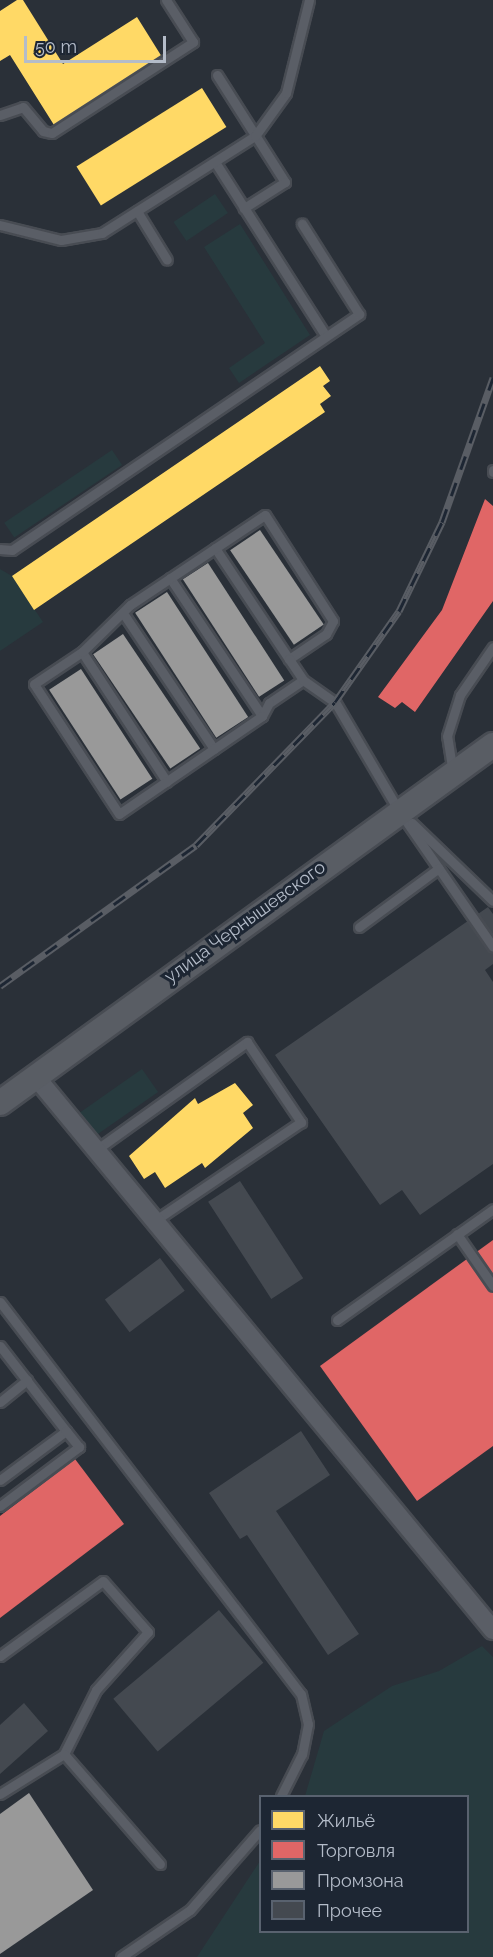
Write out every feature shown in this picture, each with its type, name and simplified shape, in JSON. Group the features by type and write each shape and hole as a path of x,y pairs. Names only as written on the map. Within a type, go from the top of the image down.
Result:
{"main road":[{"name":"улица Чернышевского","path":"0,1103 493,745"}],"street":[{"path":"35,1076 493,1630"}],"lane":[{"path":"0,115 23,107 43,131 52,133 193,42 166,0"},
{"path":"0,225 61,240 102,233 255,136 286,93 309,0"},
{"path":"217,75 285,182 244,208"},
{"path":"215,162 326,336"},
{"path":"136,211 167,260"},
{"path":"0,549 12,550 359,314 302,224"},
{"path":"289,659 326,634 333,621 265,515 130,605 125,616 88,641 82,652 34,684 119,814 262,716 269,703 303,680"},
{"path":"215,548 303,680 335,702 399,812 493,947"},
{"path":"170,578 262,716"},
{"path":"125,616 214,749"},
{"path":"453,774 447,736 460,695 493,647"},
{"path":"82,652 167,782"},
{"path":"399,812 493,901"},
{"path":"359,927 439,868"},
{"path":"96,1150 247,1042 301,1122 154,1221"},
{"path":"337,1320 493,1209"},
{"path":"457,1234 493,1286"},
{"path":"0,1302 301,1694 306,1734 282,1795"},
{"path":"0,1346 79,1447 0,1506"},
{"path":"0,1402 27,1380"},
{"path":"0,1480 66,1431"},
{"path":"0,1656 103,1581 148,1632 96,1690 64,1754 0,1794"},
{"path":"64,1754 160,1864"},
{"path":"121,1957 190,1910 259,1832"}],"green space":[{"path":"215,194 228,213 186,241 174,222"},
{"path":"240,224 310,335 239,383 229,368 265,343 204,247"},
{"path":"112,450 122,465 14,538 4,523"},
{"path":"0,569 12,576 43,622 0,651"},
{"path":"142,1069 158,1092 95,1136 79,1113"},
{"path":"482,1646 493,1657 493,1957 197,1957 259,1863 259,1933 469,1933 469,1795 305,1795 324,1731 392,1686 439,1671"}],"building: Жильё":[{"path":"17,0 23,0 63,64 137,17 162,57 54,125 10,55 0,61 0,11"},
{"path":"202,88 226,127 101,205 76,166"},
{"path":"320,366 330,381 323,386 331,396 320,404 325,412 34,610 12,576"},
{"path":"235,1083 253,1105 243,1113 253,1128 205,1168 202,1163 165,1188 155,1172 144,1179 129,1156 195,1098 198,1104"}],"building: Торговля":[{"path":"485,499 493,506 493,601 415,712 402,702 395,708 378,697 442,610"},
{"path":"493,1240 493,1446 417,1501 320,1366"},
{"path":"75,1459 124,1524 0,1618 0,1516"}],"building: Промзона":[{"path":"260,530 324,625 294,645 230,550"},
{"path":"208,563 284,680 259,697 183,579"},
{"path":"167,592 248,717 216,738 135,613"},
{"path":"123,634 200,748 170,769 93,654"},
{"path":"81,669 152,779 120,800 49,690"},
{"path":"29,1793 93,1890 0,1954 0,1814"}],"building: Прочее":[{"path":"488,907 493,914 493,964 485,970 493,982 493,1164 420,1215 402,1190 380,1205 275,1055"},
{"path":"240,1181 303,1278 271,1299 208,1202"},
{"path":"160,1258 185,1291 130,1332 105,1300"},
{"path":"301,1431 330,1475 276,1511 359,1634 328,1655 247,1535 240,1539 209,1493"},
{"path":"219,1610 263,1663 158,1752 113,1699"},
{"path":"24,1703 48,1731 0,1774 0,1725"}],"railway":[{"path":"0,986 196,845 335,702 399,611 442,522 493,378"}]}
